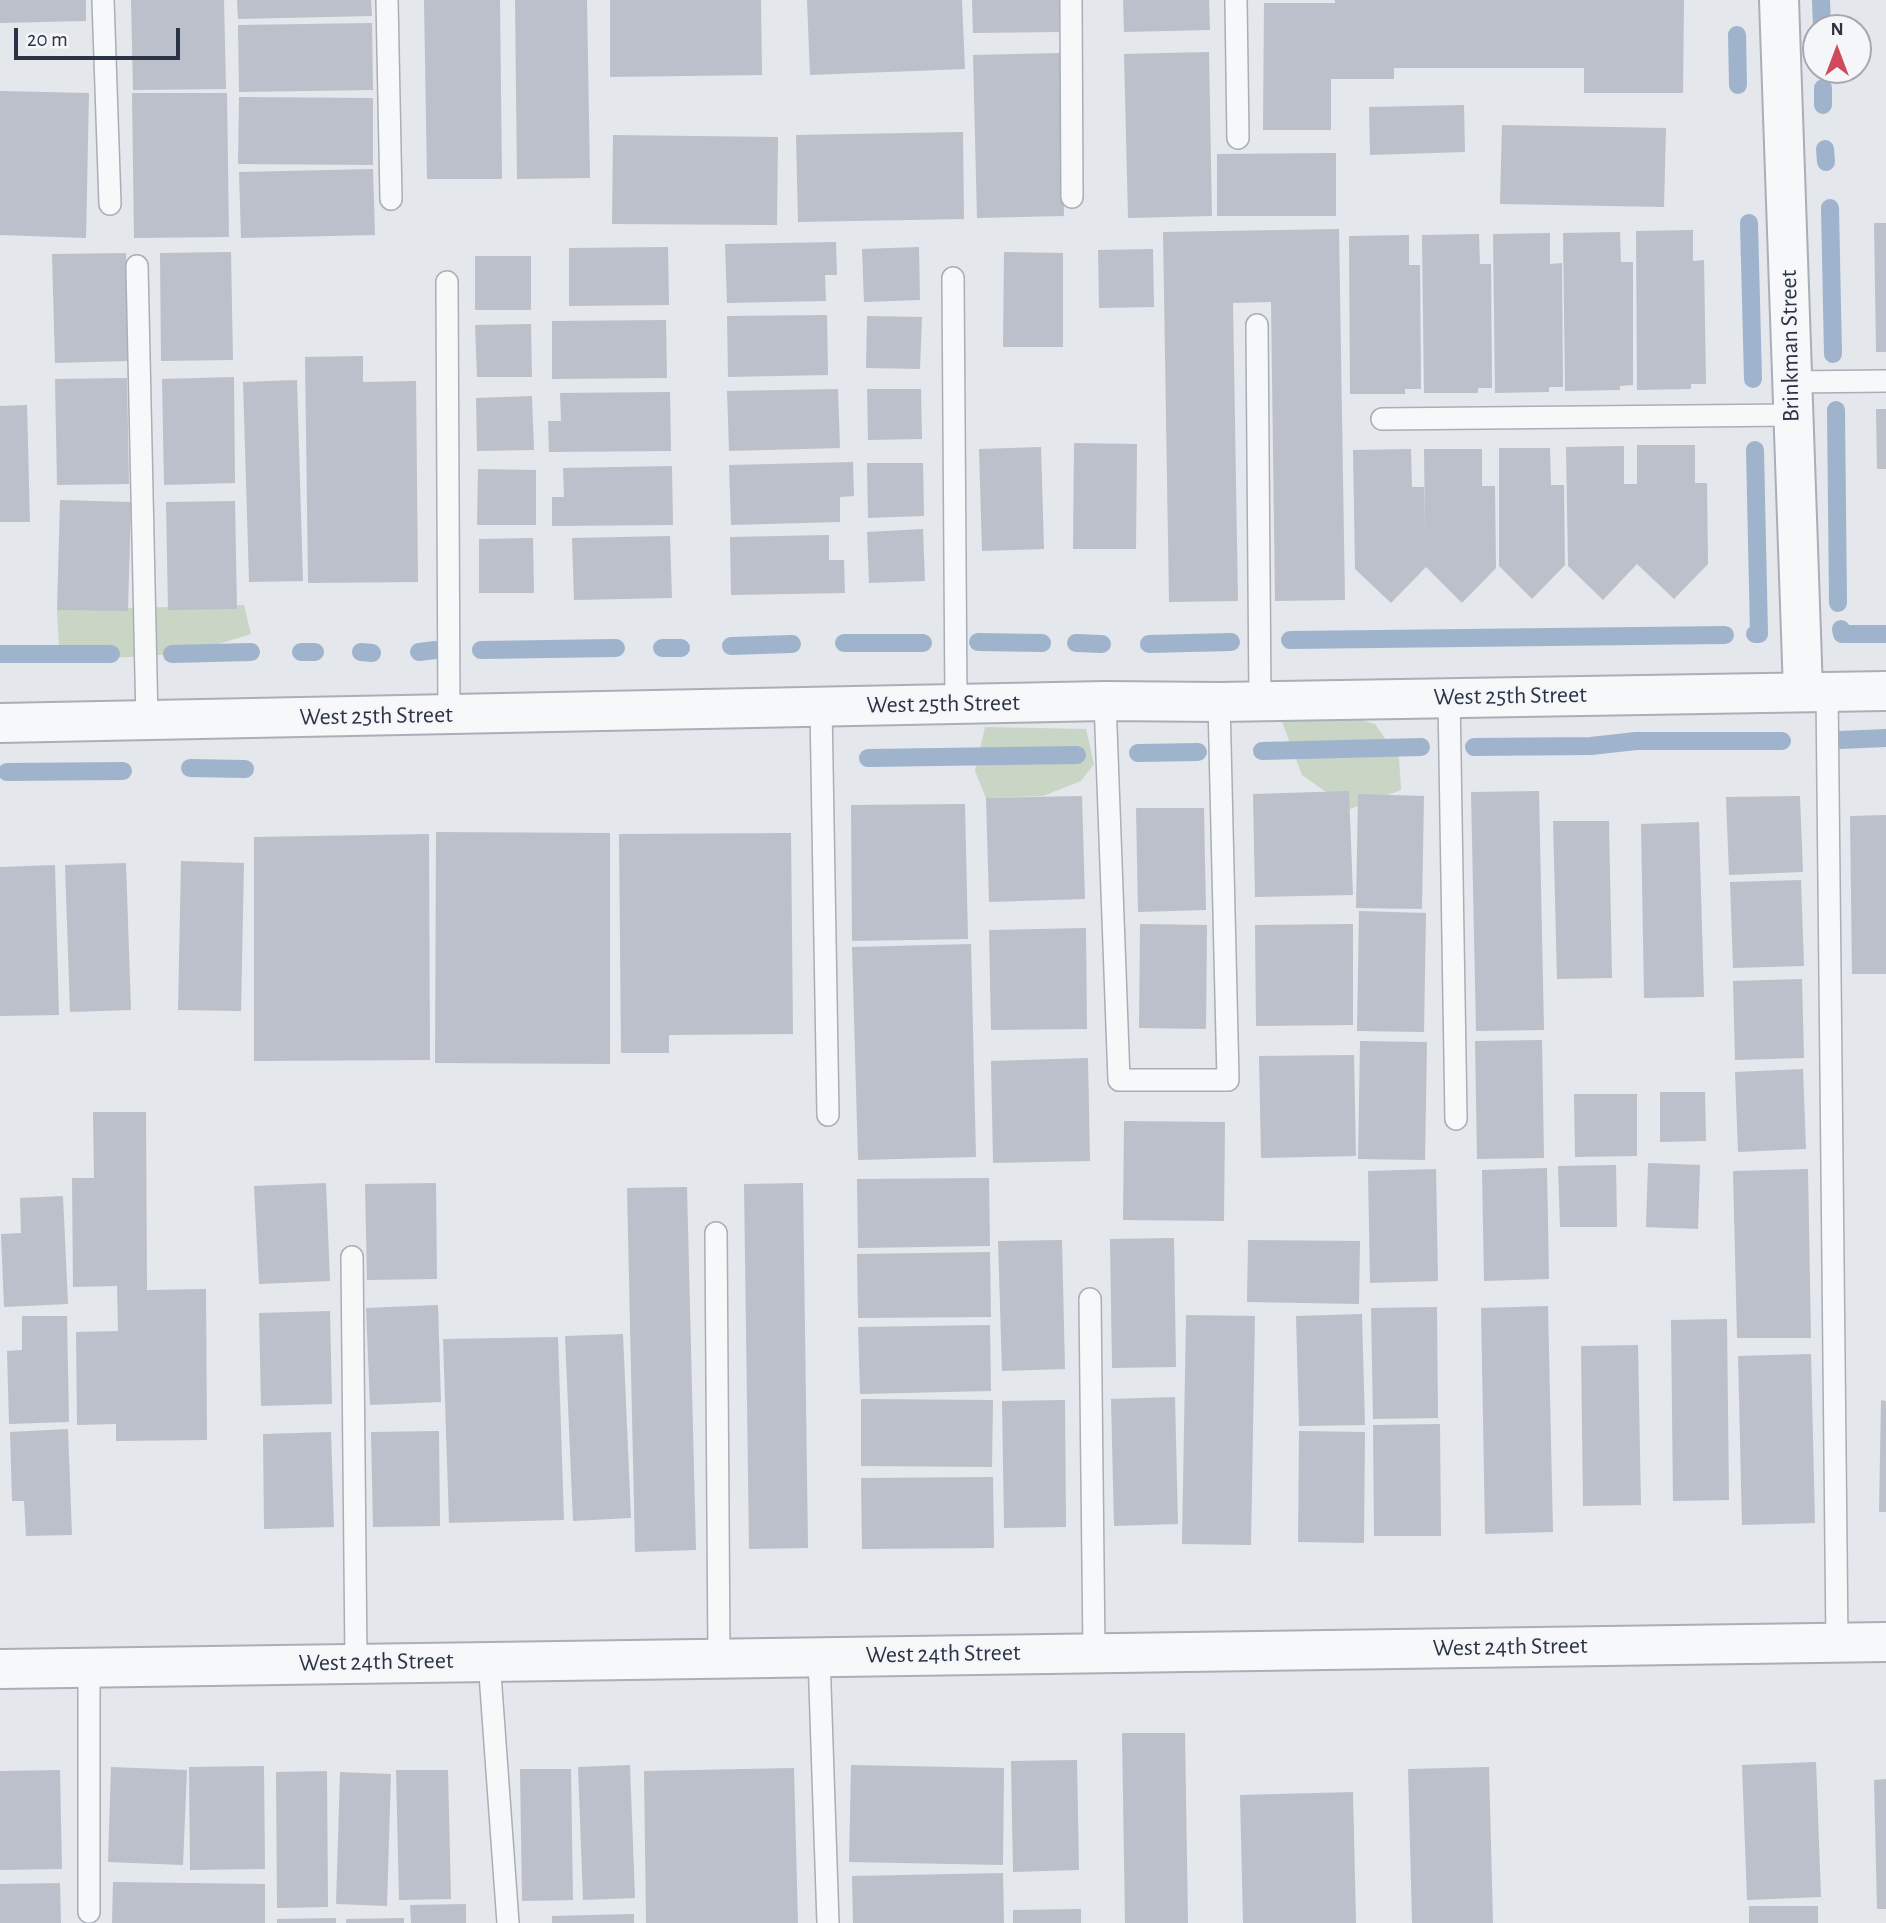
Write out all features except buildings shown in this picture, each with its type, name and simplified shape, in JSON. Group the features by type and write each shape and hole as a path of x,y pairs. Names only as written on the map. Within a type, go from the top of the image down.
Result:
{"street":[{"name":"Brinkman Street","path":"1779,0 1791,399 1815,691"},
{"name":"West 25th Street","path":"0,723 1105,701 1219,702 1886,691"},
{"name":"West 24th Street","path":"0,1668 1886,1642"}],"lane":[{"path":"103,0 110,204"},
{"path":"387,0 391,199"},
{"path":"1071,0 1072,197"},
{"path":"1236,0 1238,138"},
{"path":"137,267 147,721"},
{"path":"953,278 956,704"},
{"path":"447,282 449,714"},
{"path":"1257,325 1260,701"},
{"path":"1382,419 1791,399 1886,381"},
{"path":"1815,691 1838,1643"},
{"path":"1449,698 1456,1119"},
{"path":"1105,701 1119,1080 1228,1080 1219,702"},
{"path":"821,707 828,1115"},
{"path":"716,1233 719,1657"},
{"path":"352,1257 356,1662"},
{"path":"1090,1299 1094,1652"},
{"path":"819,1656 828,1923"},
{"path":"489,1660 508,1923"},
{"path":"89,1667 89,1912"}],"green space":[{"path":"244,605 251,634 190,653 97,659 59,646 57,610"},
{"path":"1335,713 1375,724 1399,758 1401,790 1350,809 1302,775 1282,722"},
{"path":"985,727 1086,729 1094,764 1081,781 1043,796 986,798 975,771"}],"waterway":[{"path":"1821,0 1822,14"},
{"path":"1737,35 1738,85"},
{"path":"1823,88 1823,105"},
{"path":"1825,149 1826,162"},
{"path":"1830,208 1833,354"},
{"path":"1749,223 1753,379"},
{"path":"1836,410 1838,603"},
{"path":"1755,450 1759,634 1755,634"},
{"path":"1841,629 1842,634 1886,634"},
{"path":"1290,640 1725,635"},
{"path":"978,642 1042,643"},
{"path":"1149,644 1231,642"},
{"path":"844,643 923,643"},
{"path":"1076,643 1102,644"},
{"path":"731,646 792,644"},
{"path":"481,650 616,648"},
{"path":"662,648 681,648"},
{"path":"419,652 435,650"},
{"path":"172,654 251,652"},
{"path":"301,652 315,652"},
{"path":"361,652 372,653"},
{"path":"0,654 111,654"},
{"path":"1840,740 1886,738"},
{"path":"1474,747 1591,746 1636,741 1782,741"},
{"path":"1262,751 1421,747"},
{"path":"1138,753 1198,752"},
{"path":"868,758 1077,755"},
{"path":"190,768 245,769"},
{"path":"7,772 123,771"}]}
